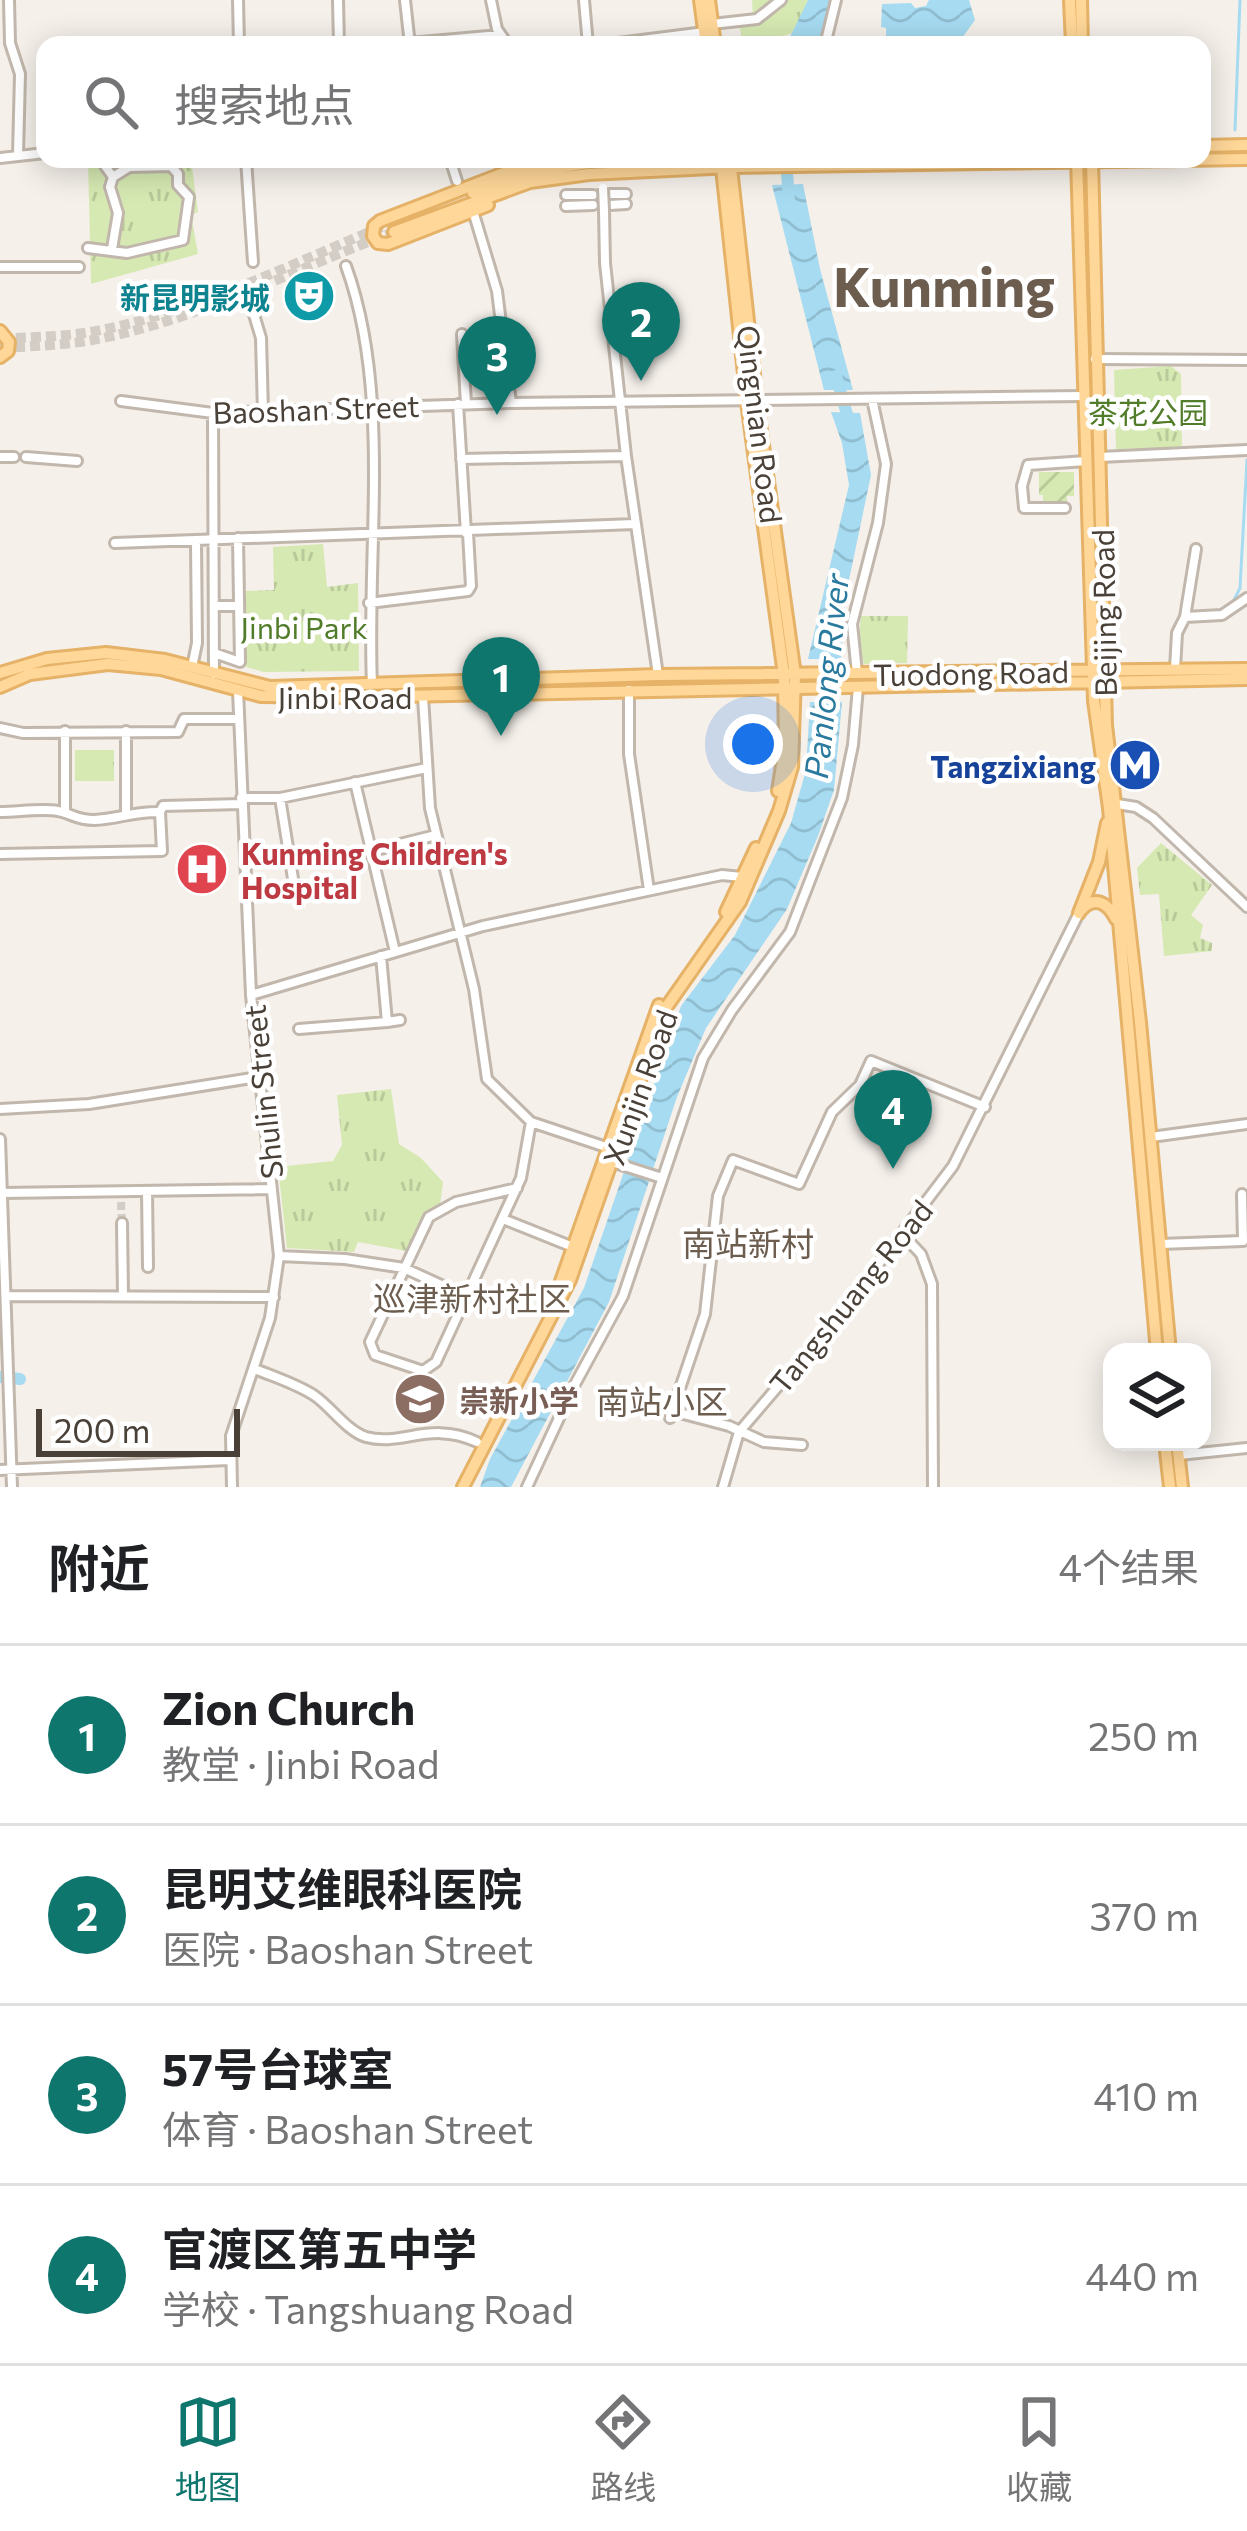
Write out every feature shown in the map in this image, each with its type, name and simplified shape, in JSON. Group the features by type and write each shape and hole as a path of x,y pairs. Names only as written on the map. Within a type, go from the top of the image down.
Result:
{"main road":[{"path":"705,0 710,36"},
{"path":"1070,0 1072,36"},
{"path":"1081,0 1082,36"},
{"path":"1211,146 1247,145"},
{"path":"1211,159 1247,159"},
{"path":"518,168 380,221 373,236 378,243 388,244 593,168"},
{"path":"392,227 530,182 592,168"},
{"name":"Qingnian Road","path":"727,168 752,402 792,683"},
{"name":"Beijing Road","path":"1077,168 1086,396 1094,459"},
{"name":"Beijing Road","path":"1092,168 1100,677 1151,1137 1168,1343"},
{"path":"0,341 8,337 9,347 0,358"},
{"name":"Jinbi Road","path":"0,673 26,663 106,653 192,667 270,687 658,674 792,683 809,675 840,681"},
{"name":"Jinbi Road","path":"0,687 30,674 108,664 160,669 261,695 423,697 840,681"},
{"name":"Tuodong Road","path":"1100,677 1247,669"},
{"name":"Tuodong Road","path":"840,681 1247,679"},
{"name":"Xunjin Road","path":"460,1487 477,1442 554,1299 614,1156 660,1003 717,927 742,877 780,784 792,683"},
{"name":"Xunjin Road","path":"460,1487 564,1294 664,1009 734,913 779,811 794,750 792,683"},
{"path":"1079,913 1100,862 1113,806"},
{"name":"Beijing Road","path":"1113,806 1156,1343"},
{"path":"1079,913 1087,904 1104,903 1120,929"},
{"path":"1167,1451 1170,1487"},
{"path":"1178,1451 1182,1487"}],"street":[{"path":"9,0 10,43 20,74 18,156"},
{"path":"238,0 239,36"},
{"path":"338,0 339,36"},
{"path":"405,0 409,36"},
{"path":"490,36 500,35 491,0"},
{"path":"584,0 587,36"},
{"path":"713,36 757,19 781,0"},
{"path":"827,36 836,0"},
{"path":"0,158 36,154"},
{"path":"106,168 113,177"},
{"path":"112,248 118,212 110,190 113,177 127,168"},
{"path":"88,248 128,253 183,240 189,196 178,185 172,168"},
{"path":"247,168 253,262"},
{"path":"453,168 458,181"},
{"path":"596,168 606,199 605,263 626,456 658,674"},
{"path":"606,199 626,199"},
{"path":"566,200 593,200"},
{"path":"473,211 497,291 511,403"},
{"path":"346,266 359,314 370,406 372,684"},
{"path":"0,267 79,267"},
{"path":"249,298 261,338 263,412"},
{"path":"369,604 465,596 471,586 461,459 462,334"},
{"path":"1096,359 1247,360"},
{"name":"Baoshan Street","path":"121,401 213,413 620,400 1086,396"},
{"path":"527,1487 623,1296 658,1177 703,1058 790,932 842,798 853,745 857,681 852,624 878,523 886,464 872,399"},
{"path":"213,413 214,674"},
{"path":"1065,508 1024,508 1022,486 1028,465 1247,450"},
{"path":"461,459 626,456"},
{"path":"0,457 14,458"},
{"path":"26,458 77,461"},
{"path":"115,543 217,543 238,538 635,524"},
{"path":"217,654 240,662 238,538"},
{"path":"192,667 197,643 196,543"},
{"path":"1175,671 1177,633 1196,549"},
{"path":"1184,616 1222,615 1247,598"},
{"path":"216,606 239,606"},
{"path":"629,688 629,754 649,890"},
{"name":"Shulin Street","path":"232,1487 229,1460 239,1406 255,1369 274,1297 279,1256 251,995 238,690"},
{"path":"423,697 436,835 474,989 487,1079 531,1122 658,1177"},
{"path":"0,728 23,734 178,732 184,719 238,719"},
{"path":"65,732 65,813 71,820 121,819 126,814 160,812 168,805 280,798 427,768"},
{"path":"126,732 126,814"},
{"path":"355,782 395,952"},
{"path":"280,798 295,891"},
{"path":"1113,806 1136,807 1153,818 1247,907"},
{"path":"0,812 65,813"},
{"path":"0,854 162,851 160,812"},
{"path":"372,851 436,835"},
{"path":"251,995 459,932 722,875 742,877"},
{"name":"Tangshuang Road","path":"723,1487 739,1432 845,1308 953,1166 1079,913"},
{"path":"380,956 387,1022"},
{"path":"299,1029 400,1020"},
{"path":"802,1445 764,1442 671,1414 705,1314 718,1196 733,1160 799,1184 832,1112 860,1085 871,1061 985,1108"},
{"path":"0,1109 89,1104 257,1077"},
{"path":"517,1188 438,1210 424,1224 370,1342 375,1354 393,1363 430,1369 517,1188 531,1122"},
{"path":"1151,1137 1247,1124"},
{"path":"0,1139 12,1487"},
{"path":"2,1193 121,1197 147,1191 272,1190"},
{"path":"147,1191 148,1267"},
{"path":"1160,1244 1243,1241 1242,1194"},
{"path":"503,1219 573,1247"},
{"path":"122,1222 123,1296"},
{"path":"902,1234 921,1254 932,1284 933,1487"},
{"path":"279,1256 345,1258 404,1268 465,1296"},
{"path":"6,1296 274,1297"},
{"path":"255,1369 310,1392 367,1437 427,1431 477,1442"},
{"path":"1211,1448 1247,1448"},
{"path":"0,1470 229,1460"}],"green space":[{"path":"752,0 808,0 793,33 782,36 741,36 739,24 753,15"},
{"path":"88,168 192,168 198,212 191,215 198,254 91,284"},
{"name":"茶花公园","path":"1171,366 1181,374 1182,448 1116,449 1114,370"},
{"path":"1039,472 1074,472 1074,496 1067,496 1067,503 1043,503"},
{"name":"Jinbi Park","path":"323,544 327,587 358,583 359,671 264,672 246,667 244,591 274,590 273,547"},
{"path":"861,616 908,616 907,663 864,664 858,643"},
{"path":"75,750 114,750 114,781 75,781"},
{"path":"1161,843 1212,885 1191,915 1203,925 1200,938 1212,943 1212,951 1164,956 1159,894 1140,895 1137,868"},
{"path":"391,1089 399,1144 421,1158 443,1182 440,1205 423,1214 407,1251 358,1242 354,1252 287,1248 278,1167 333,1161 342,1145 337,1095"}],"water":[{"path":"808,0 834,0 821,36 790,36"},
{"path":"929,0 969,0 975,20 963,36 886,36 886,28 881,27 882,4 926,6"},
{"path":"803,184 853,390 824,390 772,185"},
{"path":"831,412 860,413 871,475 845,599 841,659 808,659 849,485"},
{"path":"810,702 842,702 834,790 818,836 787,909 706,1028 677,1097 609,1302 511,1487 480,1487 490,1459 584,1288 681,1006 735,935 791,823 806,770"}],"waterway":[{"path":"1235,130 1240,0"},
{"name":"Panlong River","path":"787,168 789,200"},
{"name":"Panlong River","path":"836,376 850,425"},
{"path":"1231,606 1240,588 1247,460"},
{"name":"Panlong River","path":"822,716 826,646"},
{"path":"0,1377 20,1379"}],"tunnel":[{"path":"1,339 84,333 161,315 391,223"},
{"path":"0,348 78,342 141,329 214,305 394,232"},
{"path":"121,1202 122,1223"}],"place":[{"name":"新昆明影城","path":"309,296"},
{"name":"昆明艾维眼科医院","path":"641,381"},
{"name":"57号台球室","path":"497,415"},
{"name":"Zion Church","path":"501,736"},
{"name":"Tangzixiang","path":"1135,765"},
{"name":"Kunming Children's Hospital","path":"202,869"},
{"name":"官渡区第五中学","path":"893,1169"},
{"name":"崇新小学","path":"420,1399"}],"district":[{"name":"Kunming","path":"944,285"},
{"name":"南站新村","path":"748,1242"},
{"name":"巡津新村社区","path":"472,1297"},
{"name":"南站小区","path":"662,1400"}]}
